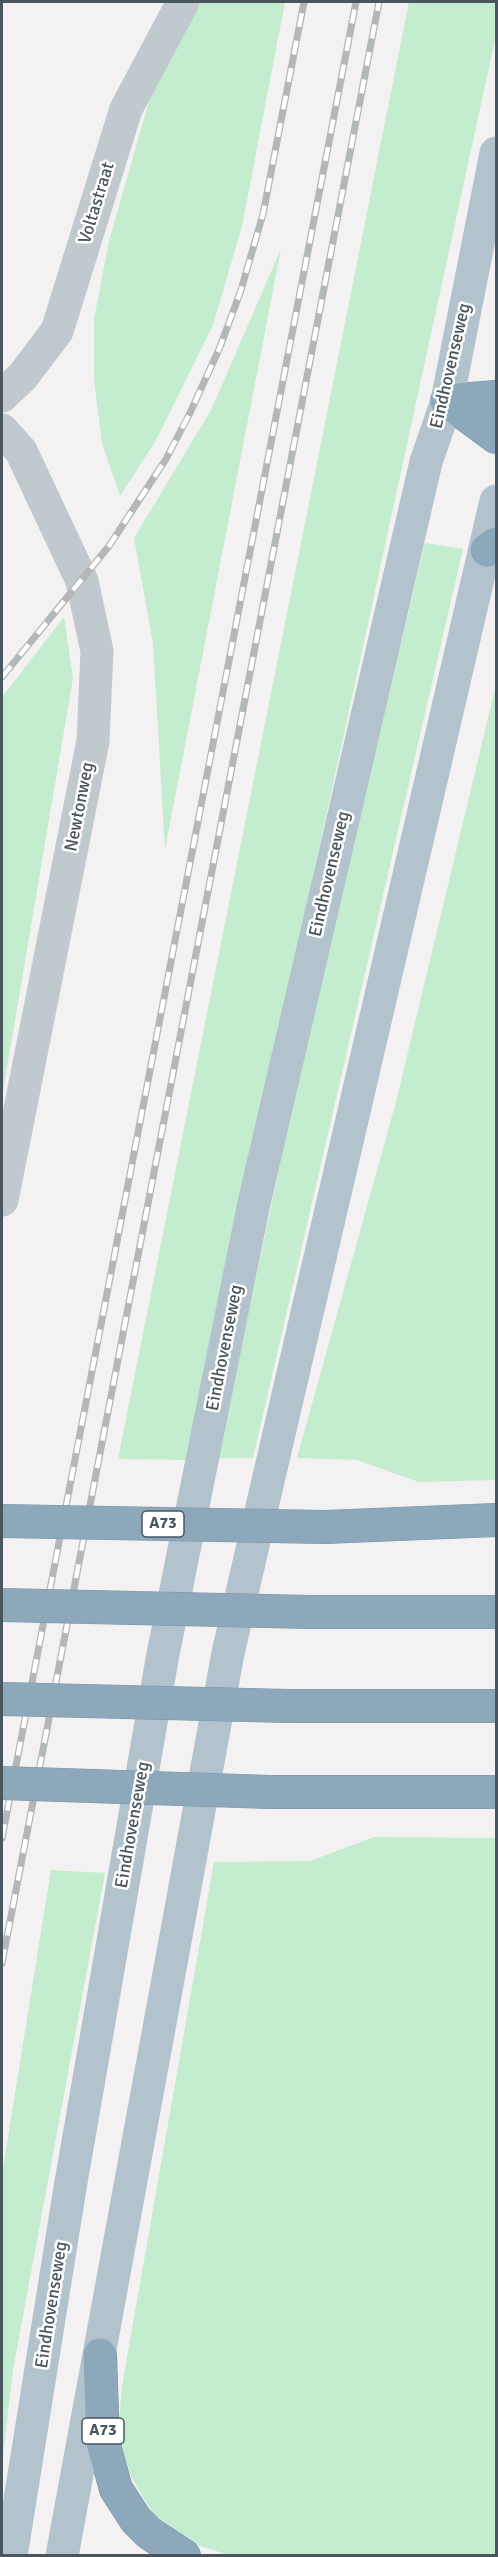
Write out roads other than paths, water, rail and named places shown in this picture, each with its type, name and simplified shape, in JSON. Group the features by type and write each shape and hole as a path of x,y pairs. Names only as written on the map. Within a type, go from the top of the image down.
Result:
{"highway":[{"path":"447,401 496,397"},
{"path":"447,401 496,437"},
{"name":"A73","path":"326,1527 496,1520"},
{"name":"A73","path":"2,1521 496,1531"},
{"path":"2,1605 309,1612 496,1612"},
{"path":"2,1699 288,1706 496,1706"},
{"path":"2,1783 270,1792 496,1792"},
{"name":"A73","path":"100,2355 103,2442 116,2489 136,2520 149,2533 184,2556"}],"main road":[{"name":"Eindhovenseweg","path":"11,2556 82,2119 157,1689 252,1215 426,462 447,401 496,153"},
{"path":"62,2556 228,1653 492,547 496,501"}],"street":[{"name":"Voltastraat","path":"2,396 23,376 57,331 126,109 183,2"},
{"name":"Newtonweg","path":"2,429 21,451 82,581 97,651 93,741 2,1200"}],"railway":[{"path":"2,677 109,546 166,459 220,347 241,290 263,214 304,2"},
{"path":"2,1838 356,2"},
{"path":"2,1963 379,2"}]}
